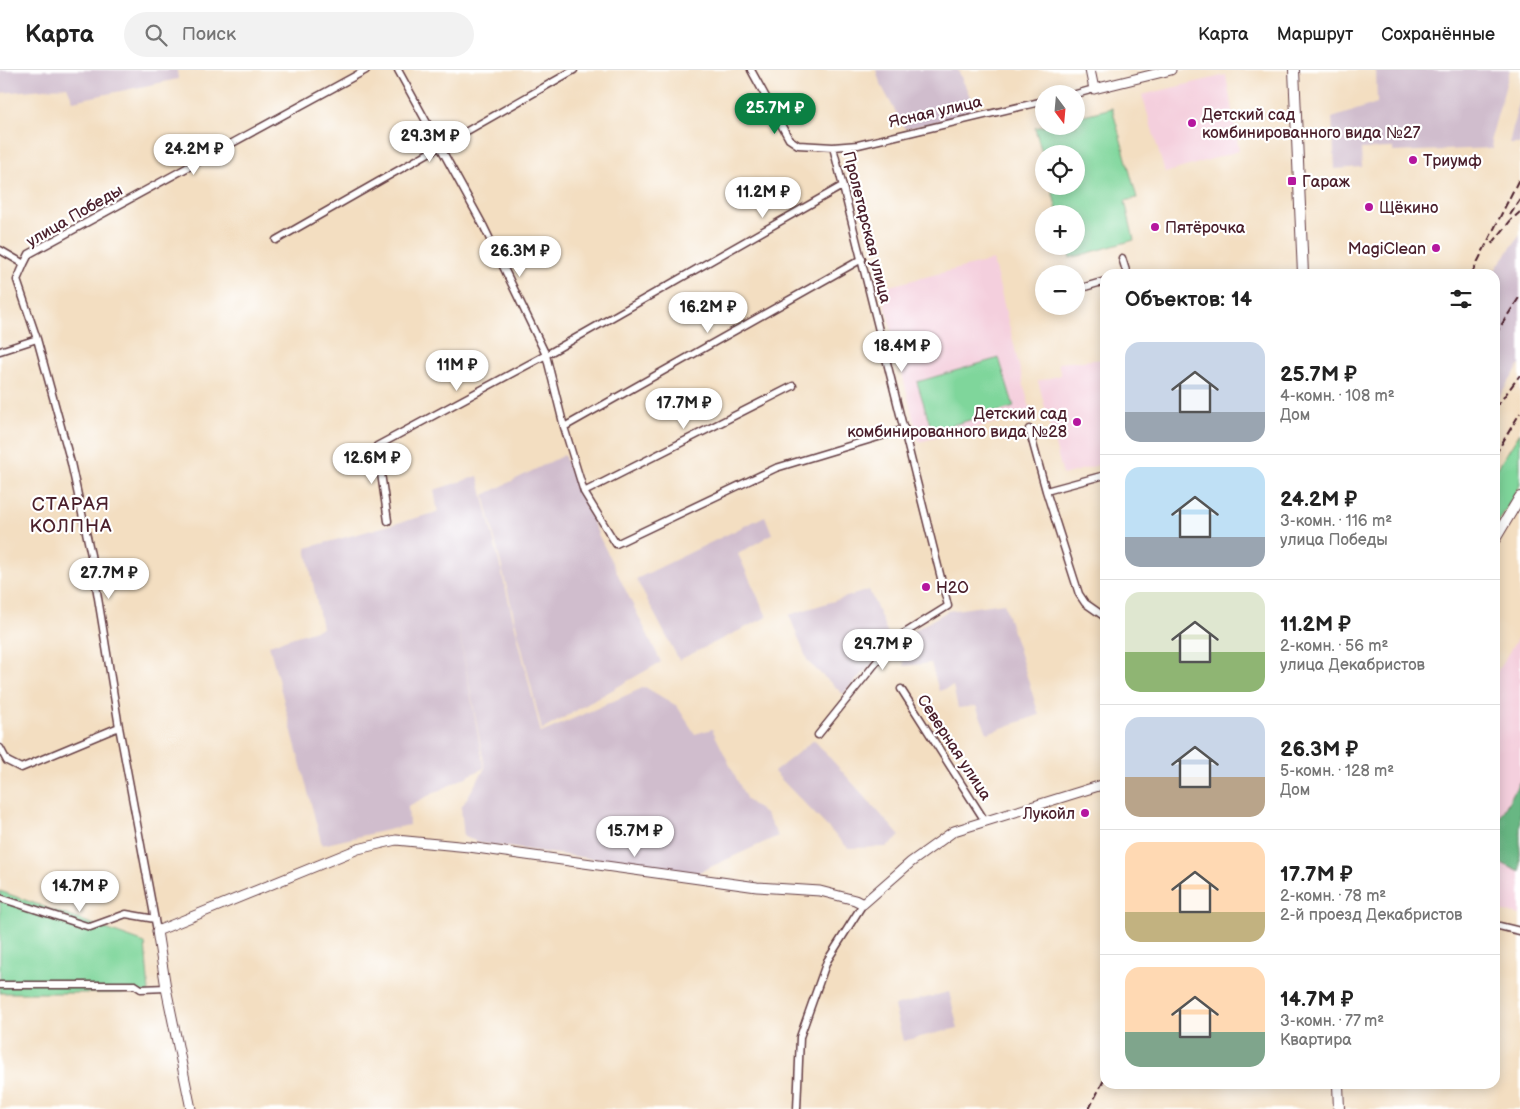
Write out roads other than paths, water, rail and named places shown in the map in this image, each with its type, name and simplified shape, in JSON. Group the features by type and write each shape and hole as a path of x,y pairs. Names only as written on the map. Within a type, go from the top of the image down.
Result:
{"main road":[{"path":"1294,70 1303,269"},
{"path":"1500,530 1520,498"},
{"path":"1338,1089 1339,1109"}],"street":[{"name":"улица Победы","path":"37,339 17,280 30,254 366,70"},
{"path":"398,70 484,227 546,355 564,427 584,492 616,544 776,468 905,429"},
{"path":"276,240 574,70"},
{"name":"Ясная улица","path":"751,70 789,139 798,145 833,147 858,145 1035,103"},
{"path":"1090,70 1094,90"},
{"path":"1085,92 1171,70"},
{"name":"Пролетарская улица","path":"818,735 894,639 948,606 833,147"},
{"path":"388,521 377,446 546,355 842,186"},
{"path":"0,250 24,264"},
{"path":"1122,258 1125,269"},
{"path":"564,427 862,259"},
{"path":"1085,288 1100,283"},
{"path":"0,350 37,339 71,463 91,556 119,727 166,988 191,1109"},
{"path":"584,492 793,386"},
{"path":"1029,429 1046,491 1079,594 1086,603 1100,613"},
{"path":"1046,491 1100,476"},
{"name":"Северная улица","path":"901,688 985,821"},
{"path":"0,748 7,761 21,768 119,727"},
{"path":"797,1109 800,1037 827,962 863,904 911,862 954,832 1100,786"},
{"path":"157,931 358,850 396,840 469,847 757,887 820,891 855,900 863,904"},
{"path":"0,898 90,927 126,914 154,919"},
{"path":"1500,926 1520,931"},
{"path":"0,985 135,985 140,989 166,988"}],"railway":[{"path":"1474,269 1520,177"},
{"path":"1510,215 1520,200"},
{"path":"1492,244 1511,220 1520,212"},
{"path":"1500,327 1520,296"},
{"path":"1500,402 1520,375"},
{"path":"1500,447 1520,413"},
{"path":"1089,1109 1100,1088"}],"place":[{"name":"Детский сад комбинированного вида №27","path":"1192,123"},
{"name":"Триумф","path":"1413,160"},
{"name":"Гараж","path":"1292,181"},
{"name":"Щёкино","path":"1369,207"},
{"name":"Пятёрочка","path":"1155,227"},
{"name":"MagiClean","path":"1436,248"},
{"name":"Детский сад комбинированного вида №28","path":"1077,422"},
{"name":"Н2О","path":"926,587"},
{"name":"Лукойл","path":"1085,813"}],"district":[{"name":"СТАРАЯ КОЛПНА","path":"71,514"}]}
